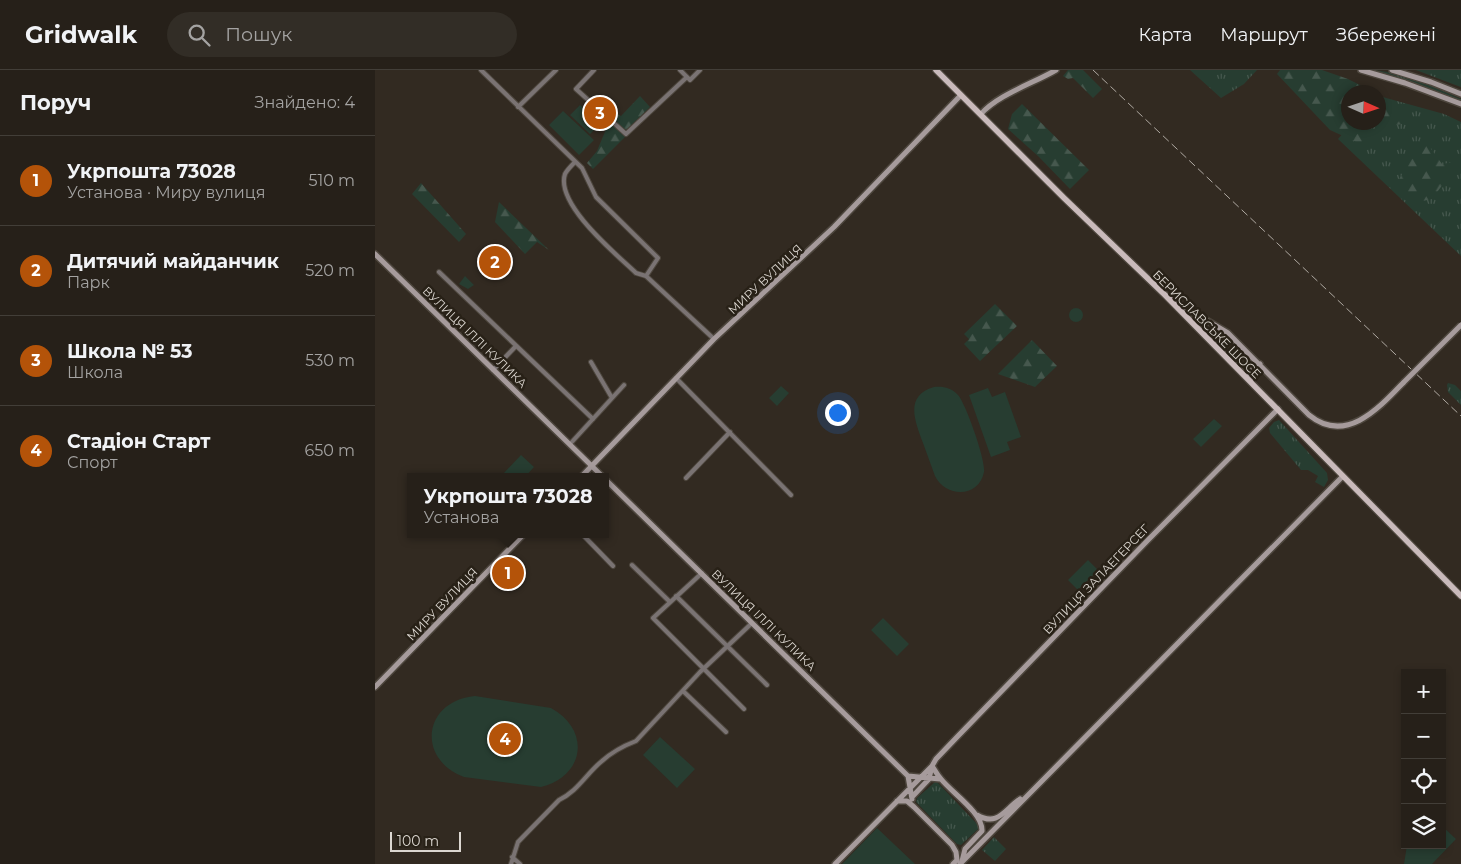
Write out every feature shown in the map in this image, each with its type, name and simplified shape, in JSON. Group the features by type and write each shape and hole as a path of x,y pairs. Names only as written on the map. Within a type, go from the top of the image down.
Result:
{"main road":[{"name":"БЕРИСЛАВСЬКЕ ШОСЕ","path":"936,70 1064,198 1165,295 1461,596"}],"street":[{"path":"481,70 518,108 582,168 596,196 659,258 646,276"},
{"path":"549,70 552,74"},
{"path":"518,108 556,70"},
{"path":"594,70 576,89 626,134 688,78 700,70"},
{"path":"680,70 688,78"},
{"path":"981,114 988,106 998,100 1057,70"},
{"path":"1361,70 1418,87 1461,104"},
{"path":"1392,70 1461,94"},
{"name":"МИРУ ВУЛИЦЯ","path":"585,473 714,339 834,227 961,95"},
{"path":"575,162 565,174 565,194 583,222 635,273 646,276 714,339"},
{"name":"ВУЛИЦЯ ІЛЛІ КУЛИКА","path":"375,254 600,473"},
{"path":"439,272 593,419"},
{"path":"1165,295 1228,333 1316,421 1332,427 1346,426 1365,417 1387,400 1461,325"},
{"path":"493,370 516,346"},
{"path":"591,362 612,398"},
{"path":"1251,382 1249,373 1260,364"},
{"path":"676,378 791,495"},
{"path":"570,444 625,385"},
{"name":"ВУЛИЦЯ ЗАЛАЕГЕРСЕГ","path":"897,801 1149,539 1278,410"},
{"path":"686,478 730,432"},
{"path":"961,863 1015,809 1025,796 1342,477"},
{"name":"ВУЛИЦЯ ІЛЛІ КУЛИКА","path":"609,482 908,776"},
{"name":"МИРУ ВУЛИЦЯ","path":"375,687 520,538"},
{"path":"586,538 613,566"},
{"path":"632,565 670,602"},
{"path":"701,573 653,618 744,709"},
{"path":"677,596 767,684"},
{"path":"511,864 518,842 559,800 568,796 602,760 621,747 636,741 704,668 752,623"},
{"path":"683,691 726,732"},
{"path":"911,797 929,779 932,766"},
{"path":"932,766 940,779 983,824 982,832 965,849 961,863"},
{"path":"914,807 908,776 940,779"},
{"path":"975,814 984,819 991,820 997,818 1012,804 1025,796"},
{"path":"835,864 897,801 907,802 914,807 952,845 959,849 975,848"},
{"path":"952,845 956,852 957,860 953,864"},
{"path":"512,857 520,864"}],"green space":[{"path":"1068,70 1083,70 1102,89 1093,98 1073,78 1068,79 1063,76"},
{"path":"1190,70 1257,70 1244,84 1221,98"},
{"path":"1280,70 1322,70 1360,85 1341,85 1341,130 1362,130 1365,146 1330,130 1277,74"},
{"path":"1368,70 1391,73 1416,80 1461,99 1461,102 1415,84"},
{"path":"1416,70 1461,70 1461,87 1458,86"},
{"path":"640,96 650,107 626,130 610,118 616,113 621,116"},
{"path":"1386,98 1444,114 1461,122 1461,256 1338,139 1346,130 1386,130"},
{"path":"1386,99 1390,101 1406,123 1386,127"},
{"path":"1022,104 1089,170 1070,189 1008,129 1012,114"},
{"path":"580,105 588,112 591,109 603,121 590,134 570,115"},
{"path":"563,111 594,140 579,155 549,125"},
{"path":"609,122 626,136 593,169 587,163 597,151"},
{"path":"1413,142 1429,146 1442,164 1460,161 1432,199 1418,202 1394,188 1404,171"},
{"path":"421,183 466,234 459,242 412,194"},
{"path":"499,202 549,250 537,242 525,254 495,222"},
{"path":"495,246 510,263 495,277 480,261"},
{"path":"465,276 474,285 468,289 459,284"},
{"path":"995,304 1017,326 980,361 964,344 969,339 964,334"},
{"path":"1076,308 1081,310 1083,315 1081,320 1076,322 1071,320 1069,315 1071,310"},
{"path":"1032,340 1057,366 1035,387 998,374"},
{"path":"1448,383 1455,385 1461,391 1461,405 1448,392"},
{"path":"781,386 789,393 777,406 769,398"},
{"path":"934,387 947,388 958,395 966,409 975,433 984,472 981,481 976,487 969,490 962,492 954,491 940,483 935,476 920,435 915,418 915,403 919,396"},
{"path":"988,388 992,397 1005,392 1021,437 1007,442 1010,450 991,457 969,395"},
{"path":"1214,419 1222,426 1201,447 1193,439"},
{"path":"1279,420 1327,473 1328,480 1324,487 1315,482 1318,476 1308,470 1301,470 1270,433 1269,428 1274,422"},
{"path":"521,455 534,467 529,473 504,473"},
{"path":"1088,560 1098,570 1078,590 1068,580"},
{"path":"883,618 909,644 897,656 871,630"},
{"path":"475,696 551,708 564,717 573,728 577,740 577,752 574,763 567,773 556,781 541,787 464,777 449,769 438,757 433,745 432,732 436,719 445,708 458,700"},
{"path":"660,737 695,769 677,788 643,755"},
{"path":"935,782 978,825 978,829 961,845 957,844 916,802 917,798"},
{"path":"877,828 915,864 842,864"},
{"path":"1446,830 1456,839 1432,864 1404,864 1406,849 1446,849"},
{"path":"994,837 1006,849 995,861 982,850"}],"railway":[{"path":"1093,70 1461,416"}],"place":[{"name":"Школа № 53","path":"600,113"},
{"name":"Дитячий майданчик","path":"495,262"},
{"name":"Укрпошта 73028","path":"508,573"},
{"name":"Стадіон Старт","path":"505,739"}]}
